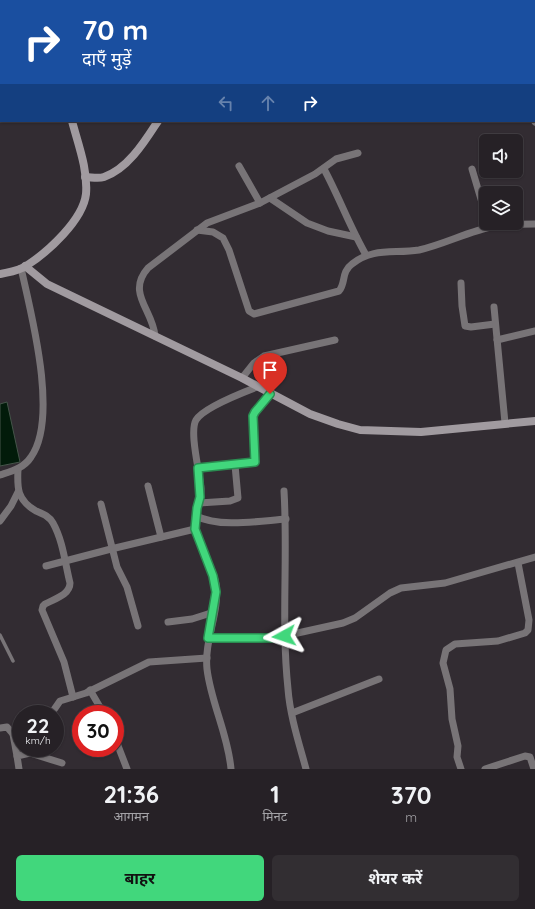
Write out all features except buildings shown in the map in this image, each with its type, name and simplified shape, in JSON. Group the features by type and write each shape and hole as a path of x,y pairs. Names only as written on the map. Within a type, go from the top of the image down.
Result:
{"street":[{"path":"0,274 23,267 55,242 78,216 86,196 85,177 72,122"},
{"path":"85,177 104,177 120,168 138,150 157,122"},
{"path":"154,336 150,318 141,301 139,288 140,281 148,268 197,230 215,219 260,203 324,169 336,159 358,153"},
{"path":"239,166 260,203"},
{"path":"324,169 366,255"},
{"path":"472,169 479,192"},
{"path":"270,198 307,223 328,231 356,237"},
{"path":"523,224 535,224"},
{"path":"197,230 214,232 223,238 251,313 333,294 339,291 347,268 366,255 374,252 420,250 442,244 479,229"},
{"path":"23,267 48,284 242,378 310,414 360,430 421,432 535,421"},
{"path":"0,475 18,468 32,457 38,444 42,422 43,393 23,267"},
{"path":"461,283 465,326 471,328 496,324"},
{"path":"494,307 505,424"},
{"path":"497,340 535,331"},
{"path":"242,378 254,363 264,356 335,340"},
{"path":"231,769 225,733 210,684 207,658 208,638 214,612 216,592 215,583 195,529 201,488 193,429 196,419 204,412 257,387"},
{"path":"198,468 255,462 253,416 270,394"},
{"path":"199,503 230,501 238,498 235,465"},
{"path":"18,468 18,492 25,502 34,510 52,521 65,561 70,588 66,593 42,606 42,610 64,662 73,697"},
{"path":"148,486 161,537"},
{"path":"284,491 286,519 284,636 288,689 292,713 306,769"},
{"path":"0,521 11,506 18,492"},
{"path":"102,504 111,549 126,587 138,626"},
{"path":"196,516 208,521 217,522 286,519"},
{"path":"46,566 195,529"},
{"path":"208,638 270,638 343,623 355,618 390,593 401,588 445,583 535,557"},
{"path":"462,769 457,757 458,746 452,719 451,697 444,669 444,655 446,650 455,644 498,641 526,633 528,630 529,620 518,563"},
{"path":"168,622 192,619 214,612"},
{"path":"58,705 60,702 90,690 149,662 207,658"},
{"path":"292,713 380,679"},
{"path":"90,690 99,705"},
{"path":"0,728 7,727 12,733"},
{"path":"485,769 525,756 530,757 534,769"},
{"path":"17,757 19,769"},
{"path":"43,757 62,763"},
{"path":"122,757 127,769"}],"lane":[{"path":"0,635 13,661"}],"shaded area":[{"path":"7,402 20,462 0,466 0,404"}],"route":[{"path":"270,394 253,416 255,462 251,464 198,468 201,488 195,529 215,583 216,592 214,608 208,638 270,638 284,636"}]}
